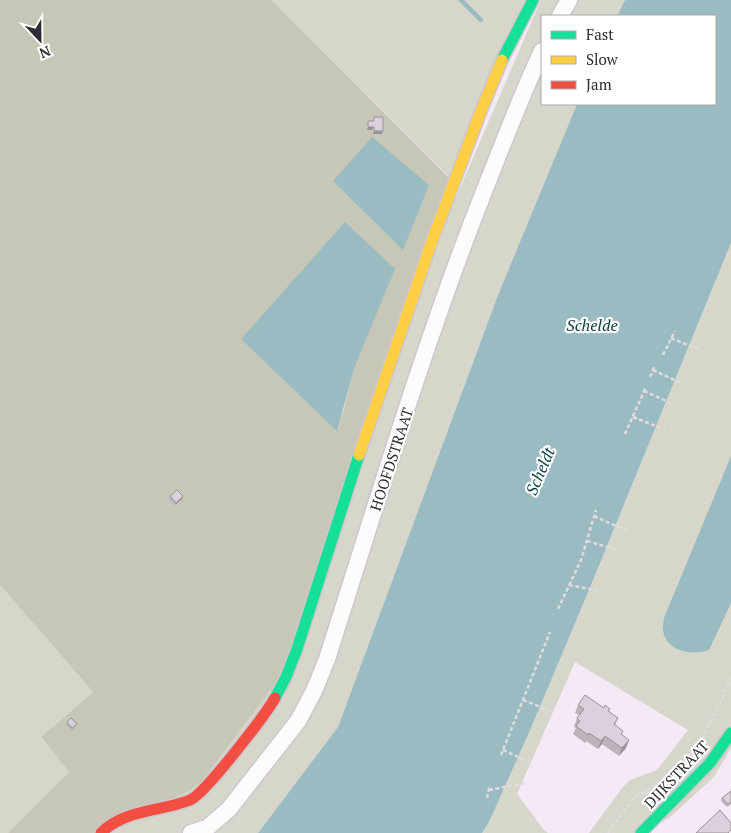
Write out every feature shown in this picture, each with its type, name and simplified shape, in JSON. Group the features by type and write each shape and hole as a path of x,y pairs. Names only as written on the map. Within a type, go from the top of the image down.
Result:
{"street":[{"path":"101,833 108,826 132,814 191,800 206,788 272,704 298,649 401,323 429,244 501,65 533,0"},
{"path":"561,15 569,0"},
{"name":"HOOFDSTRAAT","path":"191,833 206,828 229,809 298,721 314,691 327,659 431,333 458,255 541,53"},
{"name":"DIJKSTRAAT","path":"641,833 710,763 731,733"}],"path":[{"path":"663,355 675,331"},
{"path":"671,338 700,350"},
{"path":"650,377 655,364"},
{"path":"653,370 682,384"},
{"path":"625,434 646,387"},
{"path":"644,391 673,404"},
{"path":"632,417 666,430"},
{"path":"558,609 581,560 596,510"},
{"path":"594,516 627,531"},
{"path":"587,541 617,550"},
{"path":"569,586 598,592"},
{"path":"501,755 550,632"},
{"path":"608,833 634,798 662,781 696,748 731,679"},
{"path":"523,700 553,712"},
{"path":"503,750 531,762"},
{"path":"489,790 526,783"},
{"path":"488,798 490,785"}],"shaded area":[{"path":"272,0 533,0 454,182"},
{"path":"541,0 625,0 618,15 541,15 541,105 577,105 498,295 338,727 258,833 111,833 435,246"},
{"path":"731,243 731,748 714,777 669,818 641,833 589,833 622,788 630,780 657,770 688,730 575,662 517,794 548,833 482,833 489,822 531,728"},
{"path":"0,585 93,692 41,737 69,772 8,833 0,833"}],"green space":[{"path":"0,0 272,0 450,179 282,675 202,781 187,792 96,833 8,833 69,772 41,737 93,692 0,585","holes":["345,222 355,366 338,431"]}],"water":[{"name":"Schelde","path":"625,0 731,0 731,243 531,728 489,822 482,833 258,833 338,727 498,295 577,105 716,105 716,15 618,15"},
{"path":"372,137 429,185 403,250 333,181"},
{"path":"345,222 395,269 355,366 337,431 241,339"},
{"path":"731,456 731,603 709,650 688,652 675,648 669,643 663,628 664,618"}],"building":[{"path":"374,117 383,117 383,131 374,131 374,127 368,127 368,121 374,121"},
{"path":"177,490 183,496 176,503 170,496"},
{"path":"585,695 604,708 605,705 610,709 608,711 618,718 614,724 623,731 621,734 629,740 622,748 605,736 601,741 589,733 588,735 576,726 580,721 577,718 584,709 578,705"},
{"path":"71,718 77,724 72,728 67,722"},
{"path":"731,791 731,802 728,804 722,798"},
{"path":"720,810 731,823 731,830 728,833 696,833"}],"waterway":[{"path":"461,0 481,20"}],"traffic: fast":[{"path":"502,60 533,0"},
{"path":"275,698 297,649 359,455"},
{"path":"641,833 710,763 731,733"}],"traffic: slow":[{"path":"359,455 433,238 502,60"}],"traffic: jam":[{"path":"101,833 121,819 179,804 197,795 234,753 275,698"}],"water label":[{"name":"Scheldt","path":"540,471"}]}
